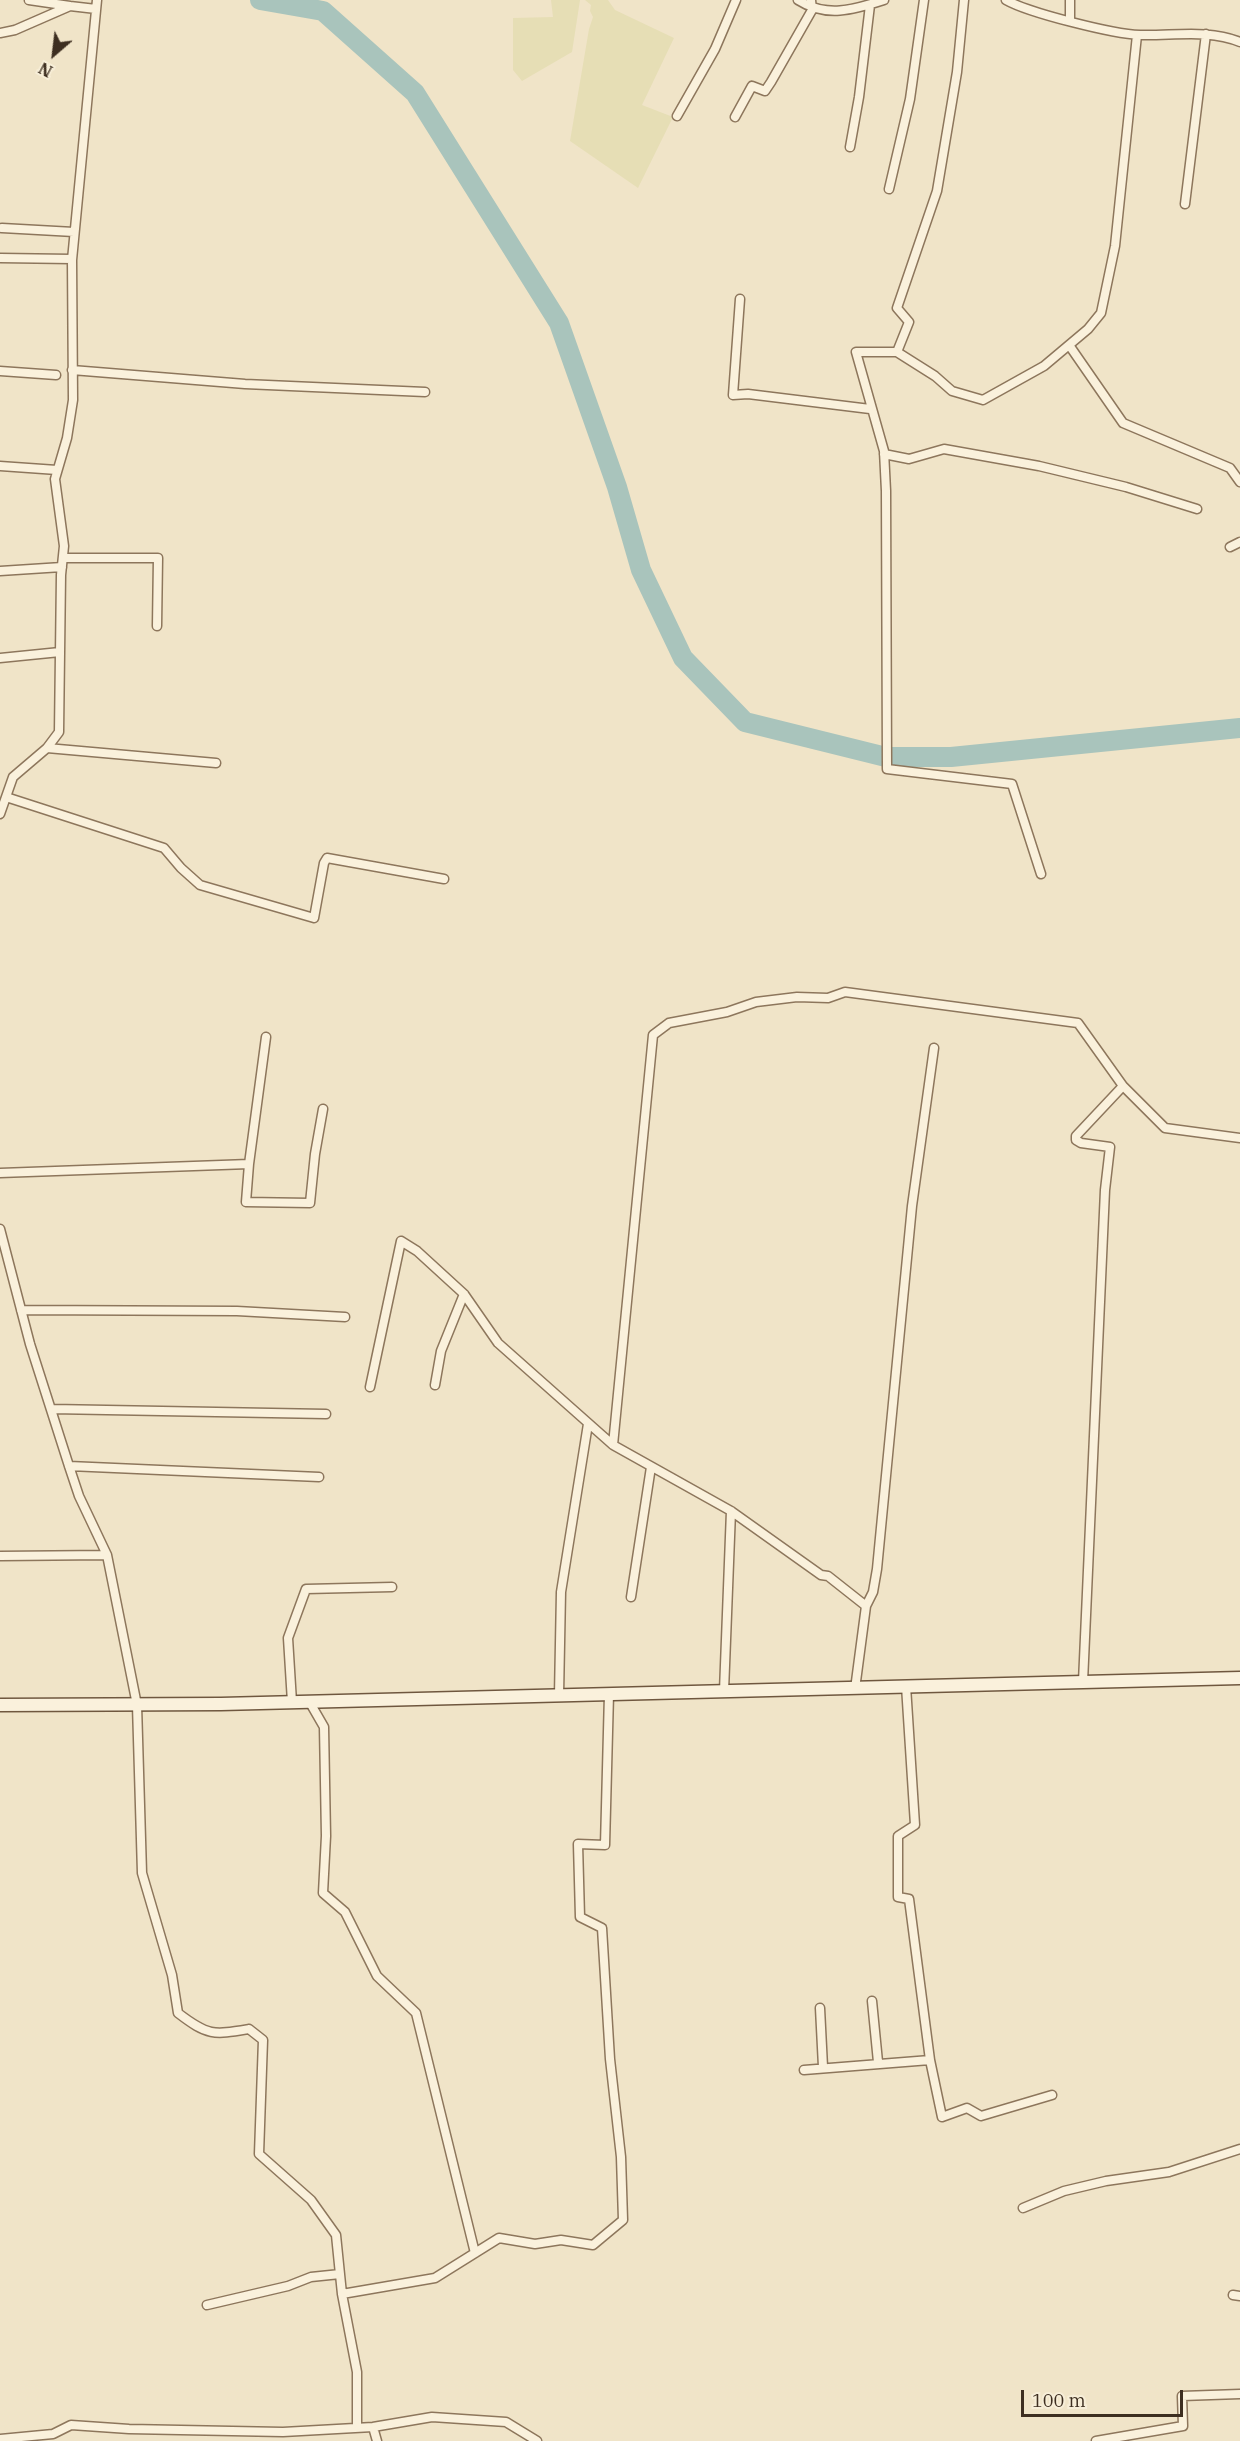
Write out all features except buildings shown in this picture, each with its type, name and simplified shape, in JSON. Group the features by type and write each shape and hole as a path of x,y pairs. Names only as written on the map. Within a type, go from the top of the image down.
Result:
{"main road":[{"path":"0,1705 292,1702 1240,1678"}],"street":[{"path":"0,814 13,777 46,748 59,732 63,558 55,479 68,438 73,400 72,259 97,5 70,6 29,0"},
{"path":"677,116 715,49 736,0"},
{"path":"798,0 812,10 854,10 884,0"},
{"path":"735,117 752,86 765,91 812,10 812,0"},
{"path":"889,189 910,99 924,0"},
{"path":"897,352 909,322 897,308 937,191 957,72 964,0"},
{"path":"1006,0 1070,20 1137,35 1223,35 1240,42"},
{"path":"1070,0 1070,20"},
{"path":"850,147 859,97 870,5"},
{"path":"0,33 15,30 70,6"},
{"path":"1185,204 1206,34"},
{"path":"1041,874 1012,783 886,769 884,454 856,352 897,352 935,376 952,391 983,400 1044,366 1101,313 1116,235 1137,35"},
{"path":"2,228 74,232"},
{"path":"0,258 72,259"},
{"path":"740,299 733,395 748,394 870,409"},
{"path":"1069,345 1123,423 1230,468 1240,482"},
{"path":"72,370 245,384 425,392"},
{"path":"0,371 56,375"},
{"path":"884,454 909,459 944,449 1038,466 1126,487 1197,509"},
{"path":"0,466 57,470"},
{"path":"1230,547 1240,542"},
{"path":"63,558 158,558 157,626"},
{"path":"0,571 62,567"},
{"path":"0,658 60,652"},
{"path":"46,748 216,763"},
{"path":"6,797 164,848 200,885 314,918 324,863 327,858 444,879"},
{"path":"613,1446 653,1035 669,1023 727,1012 756,1002 796,997 828,998 845,992 1078,1023 1123,1086 1165,1128 1240,1138"},
{"path":"266,1037 246,1202 310,1203 323,1109"},
{"path":"855,1689 866,1606 873,1592 877,1569 912,1206 934,1048"},
{"path":"1083,1682 1105,1190 1110,1147 1081,1143 1076,1140 1076,1136 1123,1086"},
{"path":"0,1173 249,1164"},
{"path":"0,1228 21,1310 69,1466 79,1496 107,1555 137,1705 142,1873 172,1975 178,2013 192,2024 216,2035 249,2029 263,2040 259,2154 311,2200 336,2235 342,2294 357,2372 357,2428"},
{"path":"369,1387 401,1241 417,1251 464,1294 498,1343 613,1446 731,1511 821,1575 828,1576 866,1606"},
{"path":"435,1385 441,1351 464,1294"},
{"path":"21,1310 237,1311 345,1317"},
{"path":"52,1409 326,1414"},
{"path":"559,1695 561,1592 588,1424"},
{"path":"69,1466 319,1477"},
{"path":"631,1597 651,1467"},
{"path":"724,1691 731,1511"},
{"path":"0,1556 107,1555"},
{"path":"292,1702 288,1638 306,1589 392,1587"},
{"path":"906,1686 915,1826 898,1836 898,1897 909,1899 930,2060 942,2117 967,2108 981,2116 1052,2095"},
{"path":"342,2294 435,2278 499,2238 535,2244 561,2240 593,2245 622,2220 620,2148 610,2059 602,1928 580,1917 578,1844 605,1845 609,1694"},
{"path":"309,1701 324,1727 326,1836 322,1893 345,1912 377,1976 416,2013 475,2253"},
{"path":"872,2001 878,2062"},
{"path":"820,2008 823,2067"},
{"path":"804,2070 878,2062 930,2060"},
{"path":"1023,2208 1064,2191 1106,2181 1169,2172 1240,2149"},
{"path":"207,2306 288,2286 311,2277 340,2274"},
{"path":"1096,2441 1183,2426 1182,2396 1240,2394"},
{"path":"0,2439 53,2434 71,2425 283,2432 373,2427 432,2417 506,2422 537,2441"},
{"path":"373,2427 377,2441"}],"shaded area":[{"path":"551,0 580,0 572,52 522,81 513,70 513,18 553,17"},
{"path":"585,0 608,0 615,10 674,38 642,105 673,117 638,188 570,141 593,17 590,11 591,5"}],"waterway":[{"path":"260,0 323,11 415,93 559,323 617,487 641,570 683,658 745,722 886,757 951,757 1240,728"}]}
